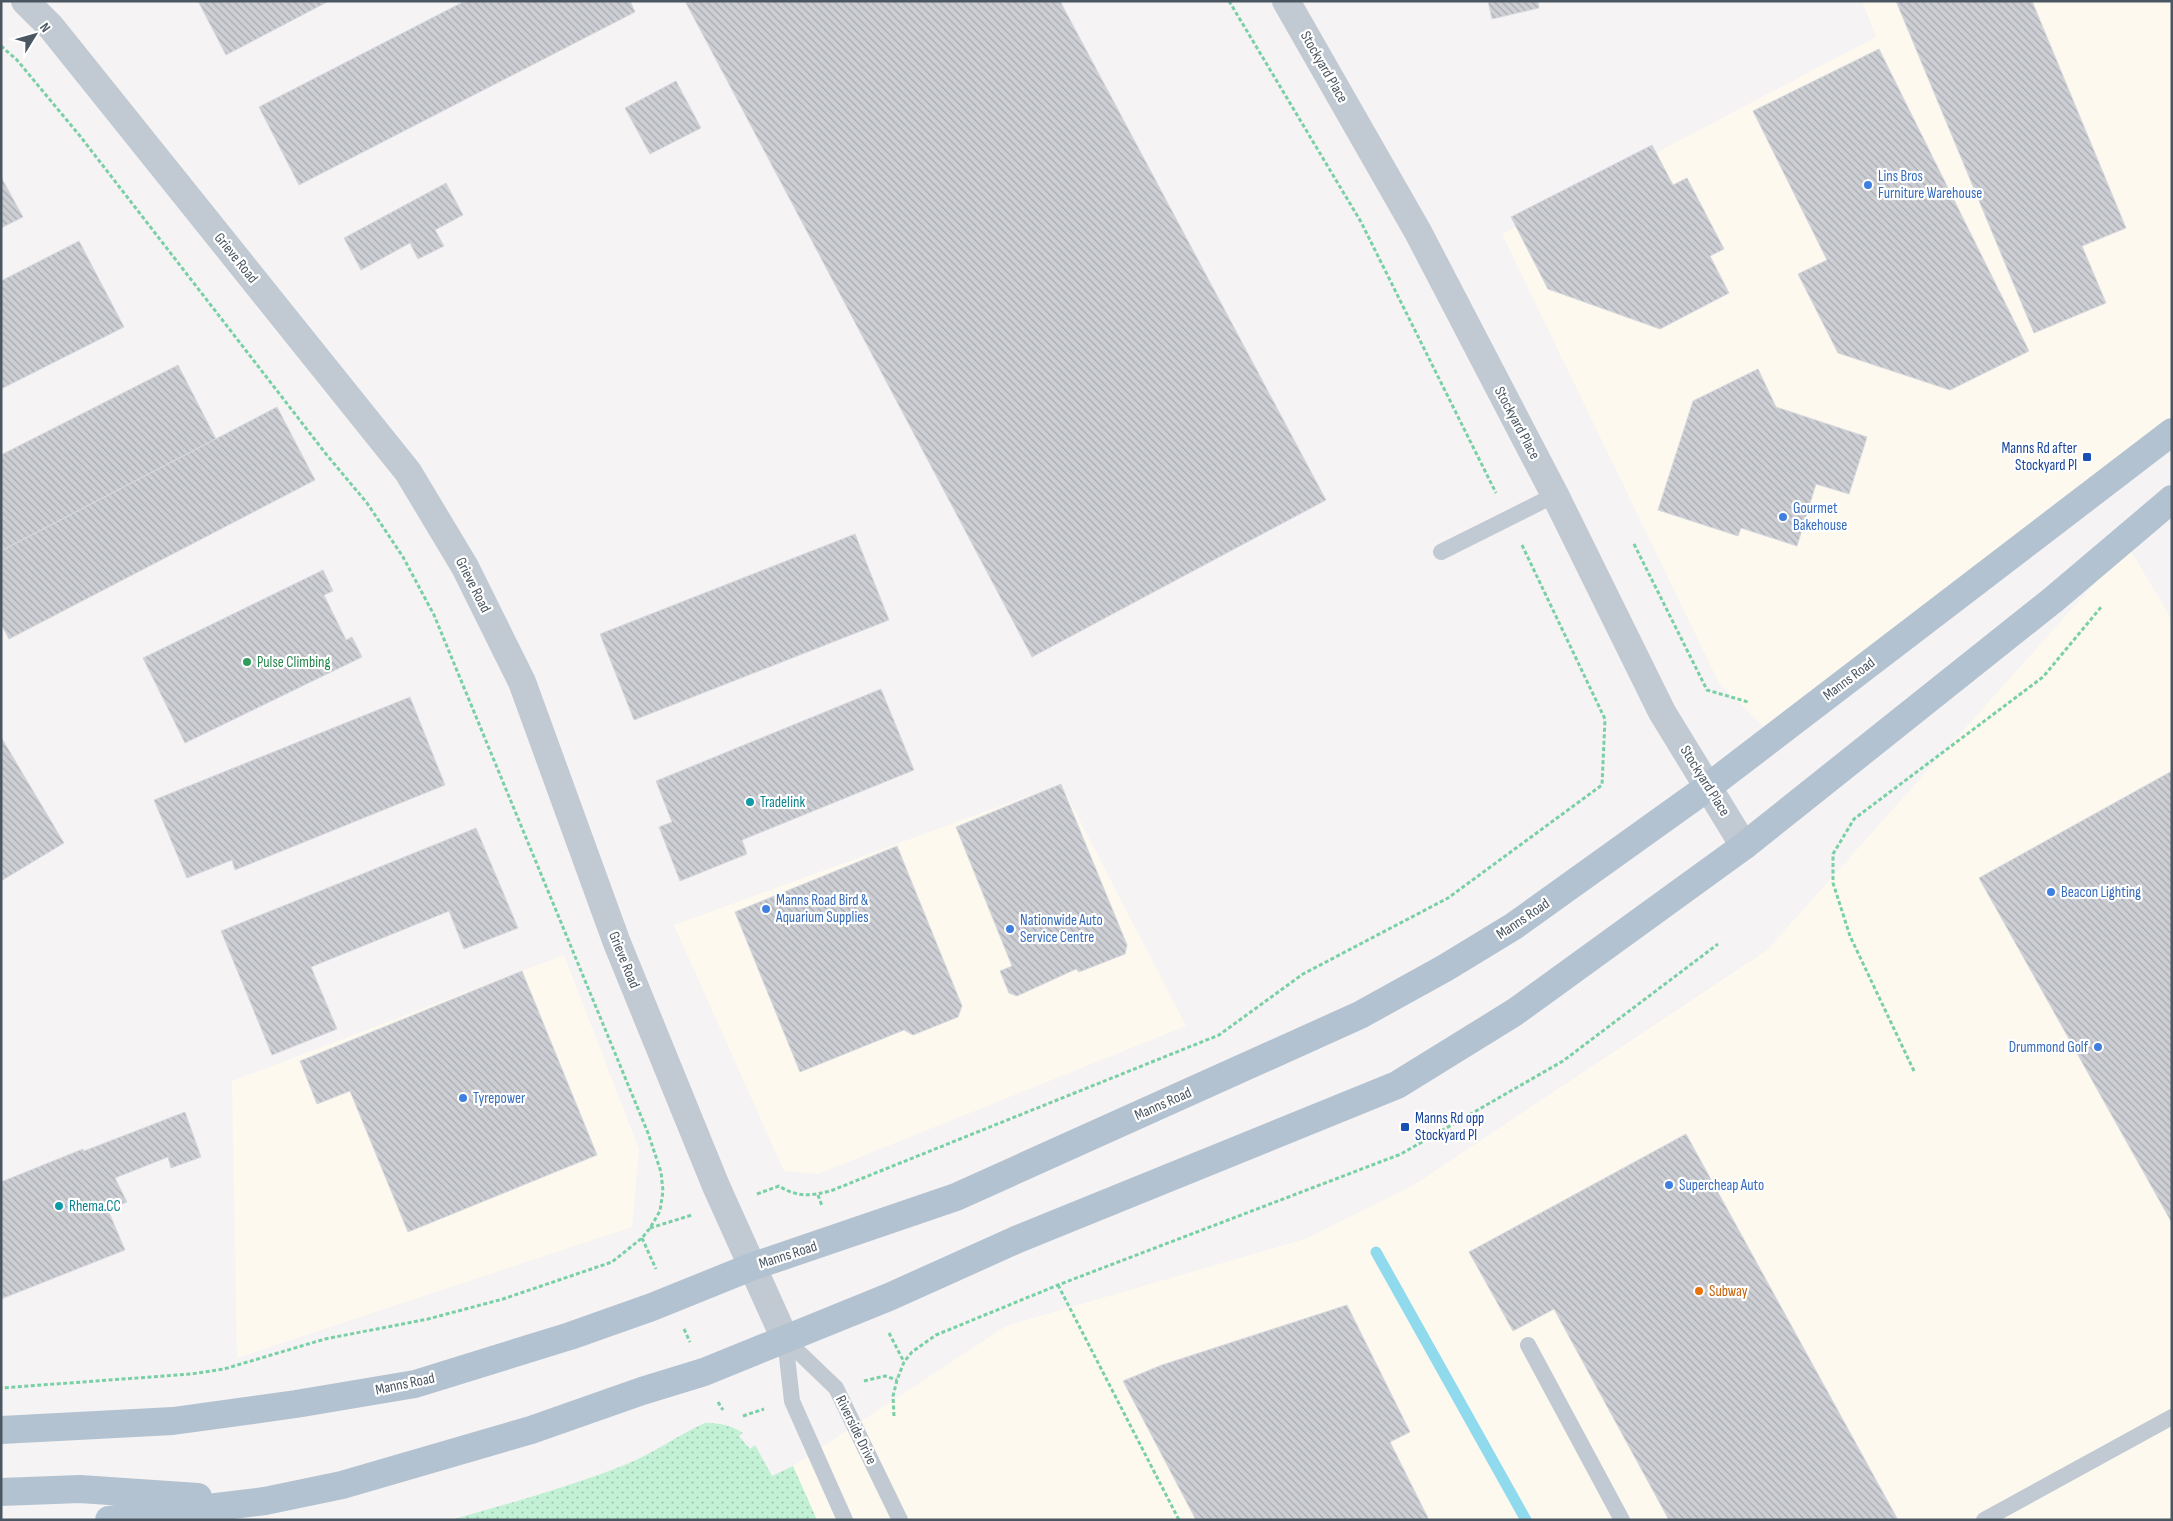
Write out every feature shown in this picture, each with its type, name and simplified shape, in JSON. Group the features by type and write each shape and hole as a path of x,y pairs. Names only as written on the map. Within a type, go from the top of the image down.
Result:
{"main road":[{"name":"Manns Road","path":"1,1430 173,1421 415,1384 570,1336 652,1307 751,1267 956,1197 1360,1015 1445,968 1514,926 1708,787 2172,432"},
{"path":"109,1520 264,1501 342,1485 531,1430 704,1372 889,1297 1018,1239 1397,1085 1515,1012 1744,846 2054,599 2172,499"},
{"path":"1,1492 80,1489 264,1501"}],"street":[{"name":"Grieve Road","path":"25,1 51,27 408,472 465,567 522,682 617,943 716,1186 785,1339"},
{"name":"Stockyard Place","path":"1286,1 1418,232 1555,495 1662,712 1744,846"}],"lane":[{"path":"1441,552 1555,495"},
{"path":"785,1339 792,1401 845,1520"},
{"name":"Riverside Drive","path":"785,1339 836,1388 900,1520"},
{"path":"1528,1345 1622,1520"},
{"path":"1984,1520 2172,1417"}],"path":[{"path":"767,1191 779,1186 790,1193 803,1196 818,1195 1219,1035 1303,974 1448,898 1602,785 1605,719 1509,518 1361,222 1229,1"},
{"path":"1,46 17,60 80,136 326,454 367,502 403,557 434,615 648,1133 661,1172 663,1191 660,1211 650,1228 642,1238 612,1262 511,1296 428,1319 324,1339 224,1369 191,1374 1,1388"},
{"path":"1634,544 1707,690 1748,702"},
{"path":"1914,1071 1850,936 1833,883 1833,854 1854,819 2043,677 2108,600"},
{"path":"894,1416 893,1396 904,1362 912,1352 936,1335 1058,1285 1401,1154 1563,1061 1718,944"},
{"path":"818,1195 823,1207"},
{"path":"650,1228 665,1223"},
{"path":"642,1238 647,1250"},
{"path":"1058,1285 1179,1520"},
{"path":"898,1351 904,1362"},
{"path":"885,1376 897,1380"},
{"path":"743,1416 756,1412"}],"shaded area":[{"path":"1862,1 2172,1 2172,420 1768,731 1719,683 1502,234 1876,37"},
{"path":"2128,546 2172,620 2172,1520 817,1520 793,1466 1006,1326 1305,1239 1414,1185 1767,950"},
{"path":"1061,784 1186,1026 818,1174 784,1171 674,925"},
{"path":"564,955 639,1149 632,1227 237,1358 232,1081"}],"green space":[{"path":"705,1423 725,1425 743,1433 739,1436 750,1449 755,1445 772,1476 793,1466 817,1520 451,1520 584,1480 637,1460"}],"building":[{"path":"198,1 329,1 226,55"},
{"path":"465,1 630,1 635,12 299,185 259,107"},
{"path":"685,1 1060,1 1326,500 1032,657"},
{"path":"1488,1 1538,1 1539,8 1492,19"},
{"path":"1896,1 2032,1 2126,228 2082,246 2106,303 2034,333"},
{"name":"Lins Bros Furniture Warehouse","path":"1879,49 2029,351 1950,390 1838,353 1798,274 1827,260 1753,111"},
{"path":"676,81 701,128 650,154 625,108"},
{"path":"1652,145 1673,185 1687,178 1724,249 1710,256 1729,293 1660,329 1548,289 1511,217"},
{"path":"1,177 23,217 1,228"},
{"path":"446,183 463,215 435,230 444,246 418,259 410,243 361,270 344,238"},
{"path":"79,241 124,327 1,389 1,281"},
{"path":"178,365 216,439 1,551 1,455"},
{"path":"1758,369 1776,407 1867,437 1849,494 1816,484 1797,546 1741,528 1738,536 1658,510 1693,401"},
{"path":"277,407 315,480 9,639 1,624 1,551"},
{"path":"855,534 889,620 634,720 600,634"},
{"name":"Pulse Climbing","path":"323,570 333,591 324,595 346,640 352,637 362,657 185,743 143,658"},
{"name":"Tradelink","path":"881,689 914,770 742,840 747,854 680,881 659,827 672,822 656,781"},
{"path":"410,697 445,785 235,870 232,860 187,878 154,800"},
{"path":"1,737 64,843 1,881"},
{"path":"2172,771 2172,1223 1979,878"},
{"path":"1061,784 1127,945 1125,954 1079,972 1076,969 1017,996 1009,993 1000,971 1012,966 956,827"},
{"path":"476,828 518,928 464,949 449,911 311,967 337,1029 272,1055 221,931"},
{"path":"897,846 962,1006 958,1017 913,1035 904,1030 800,1072 735,912"},
{"name":"Tyrepower","path":"522,971 597,1155 408,1232 350,1091 317,1104 300,1061"},
{"name":"Rhema.CC","path":"185,1112 201,1157 171,1168 168,1157 115,1178 127,1202 108,1210 125,1250 1,1299 1,1182 83,1149 84,1151"},
{"path":"1686,1134 1898,1520 1669,1520 1554,1309 1513,1331 1469,1252"},
{"path":"1347,1305 1410,1432 1390,1442 1429,1520 1196,1520 1123,1381 1162,1365"}],"waterway":[{"path":"1376,1252 1526,1520"}],"place":[{"name":"Lins Bros Furniture Warehouse","path":"1868,185"},
{"name":"Manns Rd after Stockyard Pl","path":"2087,457"},
{"name":"Gourmet Bakehouse","path":"1783,517"},
{"name":"Pulse Climbing","path":"247,662"},
{"name":"Tradelink","path":"750,802"},
{"name":"Beacon Lighting","path":"2051,892"},
{"name":"Manns Road Bird & Aquarium Supplies","path":"766,909"},
{"name":"Nationwide Auto Service Centre","path":"1010,929"},
{"name":"Drummond Golf","path":"2098,1047"},
{"name":"Tyrepower","path":"463,1098"},
{"name":"Manns Rd opp Stockyard Pl","path":"1405,1127"},
{"name":"Supercheap Auto","path":"1669,1185"},
{"name":"Rhema.CC","path":"59,1206"},
{"name":"Subway","path":"1699,1291"}]}
